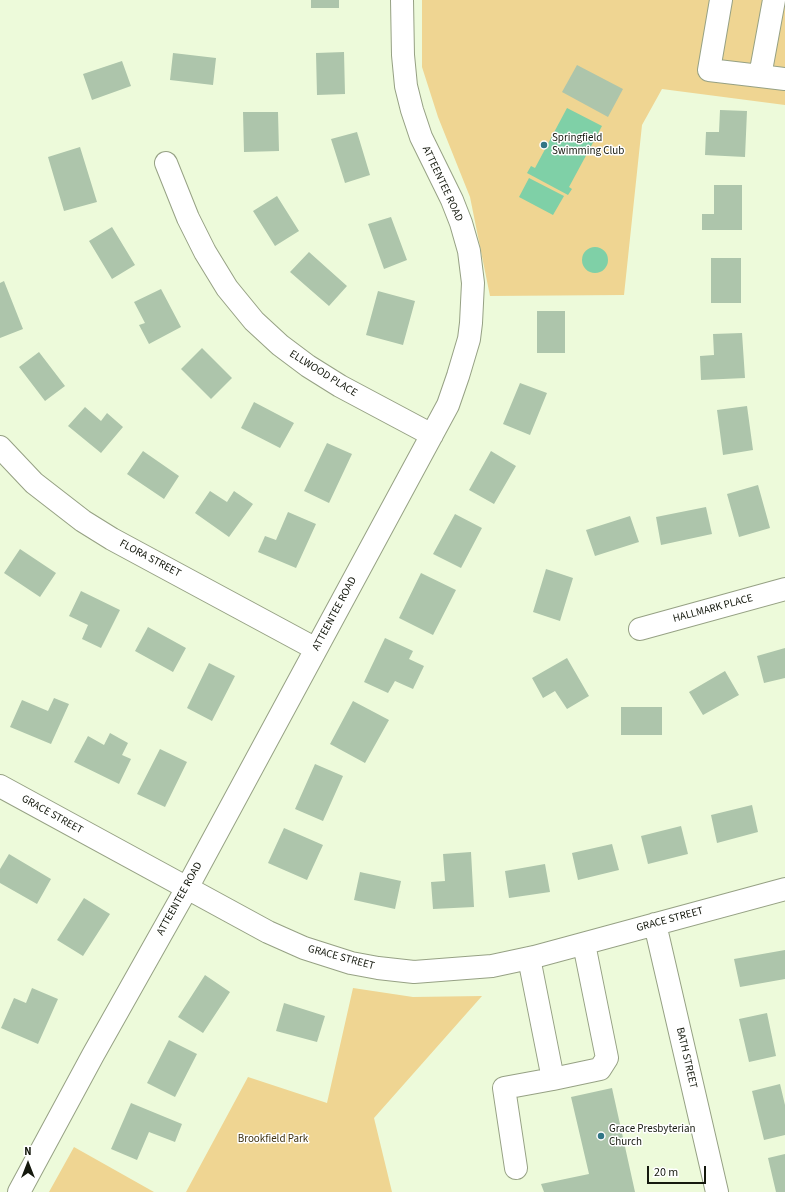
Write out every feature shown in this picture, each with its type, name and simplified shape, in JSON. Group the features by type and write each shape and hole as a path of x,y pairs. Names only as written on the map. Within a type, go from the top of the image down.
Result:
{"street":[{"name":"ATTEENTEE ROAD","path":"19,1192 432,435 448,405 458,376 469,339 473,301 473,283 468,251 461,223 452,200 421,138 412,110 406,86 403,55 402,0"},
{"path":"721,0 709,70 785,79"},
{"path":"760,76 774,0"},
{"name":"ELLWOOD PLACE","path":"166,163 188,218 205,252 227,288 254,321 280,345 308,366 340,386 432,435"},
{"name":"FLORA STREET","path":"0,446 34,483 83,521 112,539 316,649"},
{"name":"HALLMARK PLACE","path":"640,629 785,589"},
{"name":"GRACE STREET","path":"0,786 268,932 304,948 351,963 378,968 414,972 492,966 584,944 785,888"},
{"name":"BATH STREET","path":"655,924 717,1192"},
{"path":"516,1168 504,1088 600,1069 607,1058 584,944"},
{"path":"529,958 553,1079"}],"green space":[{"name":"Springfield Swimming Club","path":"422,0 785,0 785,105 662,89 642,125 624,295 490,296 470,197 438,117 422,67"},
{"name":"Brookfield Park","path":"353,988 413,997 482,996 374,1118 392,1192 186,1192 248,1077 327,1103"},
{"path":"74,1147 154,1192 49,1192"}],"shaded area":[{"path":"567,108 602,126 569,187 572,189 568,195 527,173 531,166 535,168"},
{"path":"529,178 564,196 553,215 519,197"},
{"path":"595,247 604,251 608,260 604,269 595,273 586,269 582,260 586,251"}],"building":[{"path":"311,0 339,0 339,8 311,8"},
{"path":"344,52 345,94 317,95 316,53"},
{"path":"173,53 216,58 213,85 170,80"},
{"path":"122,61 131,86 92,100 83,74"},
{"path":"577,65 623,89 608,117 562,92"},
{"path":"720,110 747,111 745,157 705,155 706,132 719,132"},
{"path":"243,112 278,112 279,151 244,152"},
{"path":"357,132 370,175 345,183 331,139"},
{"path":"80,147 97,202 64,211 48,157"},
{"path":"714,185 742,185 742,230 702,230 702,214 714,214"},
{"path":"277,196 299,231 275,246 253,211"},
{"path":"391,217 407,260 384,269 368,224"},
{"path":"112,227 135,265 112,279 89,241"},
{"path":"309,252 347,286 329,306 290,272"},
{"path":"711,258 741,258 741,303 711,303"},
{"path":"4,281 23,329 0,338 0,283"},
{"path":"161,289 181,327 149,344 139,325 145,323 134,302"},
{"path":"378,291 415,301 403,345 366,335"},
{"path":"537,311 565,311 565,353 537,353"},
{"path":"742,333 745,378 701,380 700,356 714,355 713,334"},
{"path":"202,348 232,378 211,399 181,369"},
{"path":"39,352 65,386 45,401 19,367"},
{"path":"520,383 547,393 530,435 503,424"},
{"path":"254,402 294,423 280,448 241,428"},
{"path":"747,406 753,450 723,455 717,410"},
{"path":"85,407 101,421 107,413 123,427 101,453 68,426"},
{"path":"327,443 352,454 329,503 304,491"},
{"path":"143,451 179,476 164,499 127,474"},
{"path":"491,451 516,466 494,504 469,490"},
{"path":"758,485 770,528 739,537 727,494"},
{"path":"210,491 227,502 234,491 253,504 229,537 195,513"},
{"path":"706,507 712,534 661,545 656,517"},
{"path":"288,512 316,524 296,568 258,552 265,536 276,540"},
{"path":"455,514 482,528 461,568 433,554"},
{"path":"630,516 639,542 595,556 586,530"},
{"path":"20,549 56,573 40,597 4,573"},
{"path":"546,569 573,578 560,621 533,612"},
{"path":"421,573 456,590 433,635 399,618"},
{"path":"81,591 120,610 101,648 82,639 88,625 69,616"},
{"path":"148,627 186,648 173,672 135,651"},
{"path":"385,638 413,651 409,659 424,666 413,689 395,681 388,693 364,682"},
{"path":"785,648 785,678 764,683 757,656"},
{"path":"567,658 589,696 567,709 555,691 543,698 532,678"},
{"path":"209,663 235,676 212,721 187,708"},
{"path":"725,671 739,695 703,715 689,692"},
{"path":"54,698 69,704 51,744 10,727 22,700 48,711"},
{"path":"353,701 389,720 365,763 330,744"},
{"path":"621,707 662,707 662,735 621,735"},
{"path":"110,733 128,743 122,755 131,759 119,784 74,762 88,736 104,745"},
{"path":"160,749 187,762 165,807 137,794"},
{"path":"315,764 343,776 323,821 295,809"},
{"path":"752,805 758,832 717,843 711,815"},
{"path":"681,826 688,854 648,864 641,836"},
{"path":"284,828 323,845 307,880 268,863"},
{"path":"612,844 619,870 578,880 572,853"},
{"path":"471,852 474,907 433,909 431,882 445,881 443,854"},
{"path":"9,854 51,879 37,904 0,883 0,869"},
{"path":"545,864 550,892 509,898 505,871"},
{"path":"360,872 401,881 395,909 354,900"},
{"path":"84,898 110,914 83,956 57,940"},
{"path":"785,950 785,979 740,987 734,959"},
{"path":"205,975 230,992 203,1033 178,1017"},
{"path":"32,988 58,999 38,1044 1,1028 14,998 26,1003"},
{"path":"284,1003 325,1016 317,1042 276,1031"},
{"path":"767,1013 776,1056 749,1062 739,1019"},
{"path":"169,1040 197,1054 175,1097 147,1083"},
{"path":"780,1084 785,1105 785,1135 764,1140 752,1091"},
{"name":"Grace Presbyterian Church","path":"612,1088 635,1192 544,1192 541,1184 589,1174 571,1097"},
{"path":"131,1103 182,1124 175,1142 149,1132 137,1160 111,1149"},
{"path":"785,1154 785,1192 776,1192 768,1158"}],"place":[{"name":"Springfield Swimming Club","path":"544,145"},
{"name":"Grace Presbyterian Church","path":"601,1136"}]}
